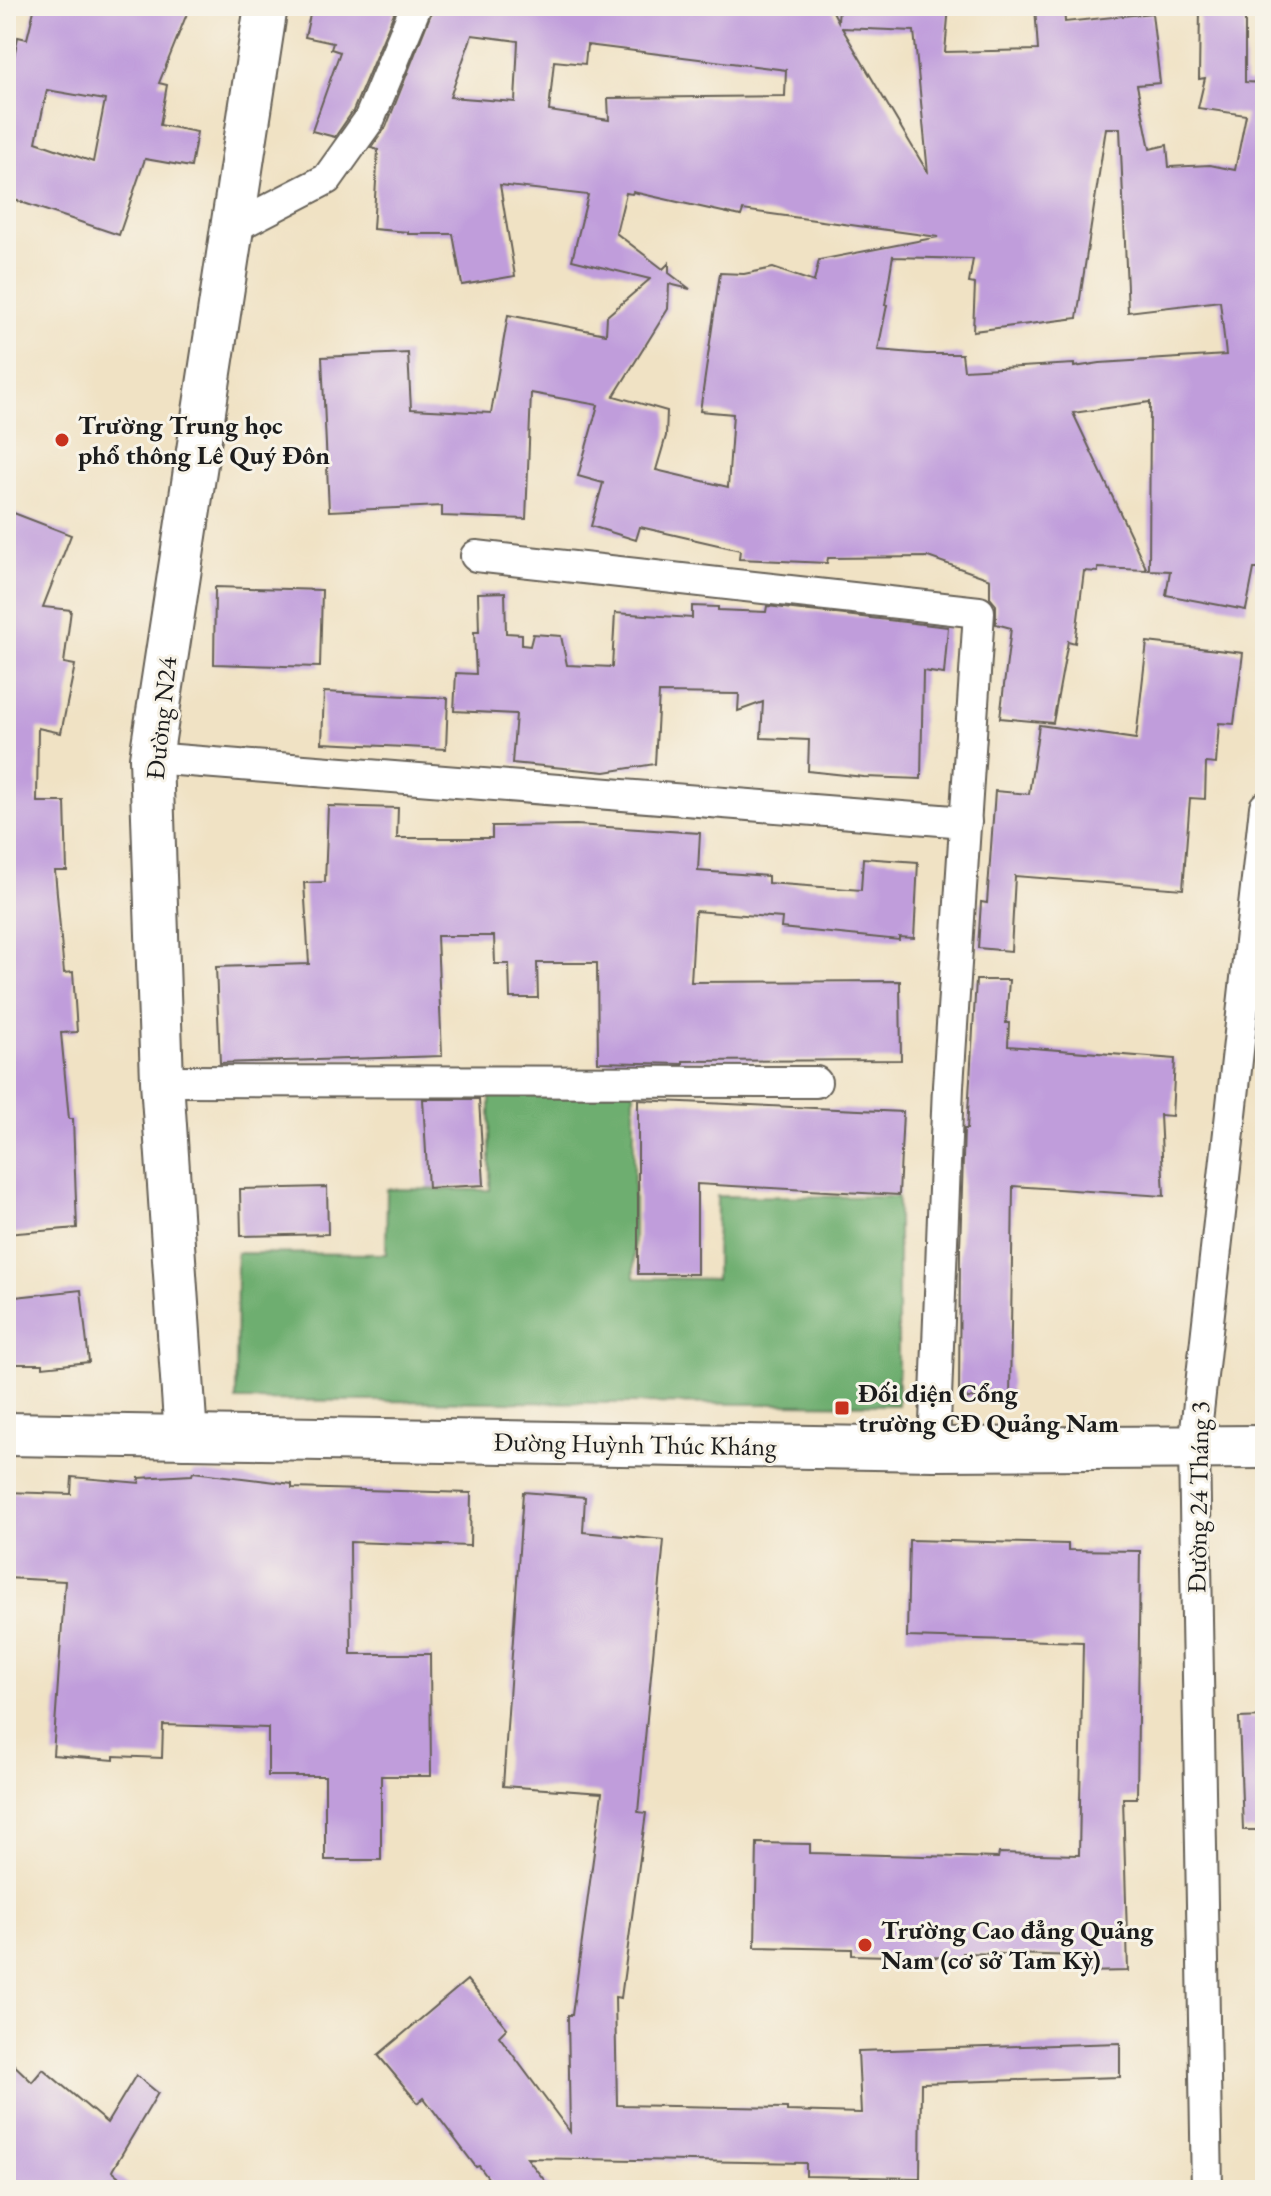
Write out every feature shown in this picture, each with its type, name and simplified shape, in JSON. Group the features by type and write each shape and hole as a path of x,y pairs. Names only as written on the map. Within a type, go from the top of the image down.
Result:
{"street":[{"name":"Đường N24","path":"186,1437 162,1081 151,758 266,6"},
{"path":"232,228 327,179 369,120 416,6"},
{"path":"476,556 979,612 948,1086 934,1449"},
{"path":"151,758 966,822"},
{"name":"Đường 24 Tháng 3","path":"1207,2190 1194,1448 1265,807"},
{"path":"162,1081 816,1082"},
{"name":"Đường Huỳnh Thúc Kháng","path":"6,1434 934,1449 1265,1447"}],"green space":[{"path":"490,1087 634,1088 634,1278 716,1279 717,1196 898,1197 898,1405 236,1400 237,1253 386,1254 387,1189 490,1190"}],"building":[{"path":"35,6 190,6 159,83 167,85 160,125 197,132 191,167 145,159 119,235 6,197 6,95 18,37 27,39","holes":["47,90 105,100 93,162 36,142"]},
{"path":"312,6 397,6 353,111 335,137 312,131 340,52 331,49 333,43 305,37"},
{"path":"434,6 830,6 838,21 839,6 949,6 945,52 1038,50 1035,6 1064,6 1065,22 1152,13 1160,83 1137,85 1150,149 1167,145 1169,167 1210,165 1235,170 1246,115 1198,108 1205,78 1199,79 1200,6 1245,6 1245,82 1265,83 1265,569 1254,569 1246,610 1166,595 1170,571 1149,570 1150,402 1073,413 1147,570 1098,568 1098,572 1084,571 1075,643 1068,641 1053,723 1000,718 1011,628 996,624 996,605 990,598 990,579 928,557 828,558 827,563 739,559 740,550 640,527 636,540 591,526 603,483 578,476 598,405 531,393 526,519 442,516 442,506 329,511 322,357 408,353 411,409 491,413 508,315 606,334 607,316 650,279 572,260 588,195 500,185 515,276 462,285 453,234 408,234 373,229 378,150 371,148 386,127","holes":["842,28 914,31 928,173","472,35 518,41 515,102 450,97","587,45 786,70 785,96 608,98 609,120 549,111 554,61 585,64","1106,128 1120,128 1128,312 1220,301 1226,355 1074,367 1074,364 964,370 962,354 878,350 893,255 973,259 969,283 975,284 973,331 1077,318","626,193 741,216 743,210 938,237 819,260 814,282 773,268 744,274 720,273 700,411 733,414 728,487 656,470 666,436 667,411 614,396 668,309 669,284 690,289 669,273 669,263 663,269 616,233"]},
{"path":"6,510 71,535 43,607 71,610 64,663 75,665 61,733 38,728 37,802 65,802 67,871 55,871 64,973 73,972 77,1032 61,1033 69,1119 73,1119 77,1228 6,1234"},
{"path":"215,587 322,590 320,667 214,664"},
{"path":"505,592 506,633 522,634 522,645 530,646 533,634 561,636 567,665 612,667 615,613 692,618 692,606 766,612 767,606 948,627 944,674 923,671 921,779 808,771 809,740 761,738 763,702 738,711 739,694 659,693 655,764 605,772 512,763 516,714 454,711 456,673 476,674 474,632 479,632 478,593"},
{"path":"1147,642 1243,653 1234,724 1219,723 1216,764 1206,763 1205,799 1190,798 1183,889 1015,876 1011,951 978,948 981,902 987,903 995,791 1029,794 1039,725 1136,739"},
{"path":"324,692 448,698 446,749 322,743"},
{"path":"328,806 398,808 397,838 492,838 492,826 576,825 700,833 698,871 768,876 768,883 861,890 863,858 918,862 914,938 899,937 899,940 781,928 782,918 695,911 691,982 900,981 901,1060 683,1061 683,1064 598,1062 597,963 537,963 538,998 510,998 509,964 495,964 494,936 437,936 442,1056 220,1063 216,967 309,964 304,883 325,882"},
{"path":"976,980 1009,980 1008,1046 1175,1059 1172,1116 1160,1115 1164,1196 1013,1186 1010,1399 959,1398 964,1129 967,1129"},
{"path":"423,1099 479,1099 484,1185 428,1188"},
{"path":"638,1100 903,1112 899,1195 697,1184 697,1274 638,1274"},
{"path":"327,1187 328,1234 241,1236 240,1189"},
{"path":"81,1290 89,1362 43,1367 43,1364 6,1364 6,1298"},
{"path":"193,1472 292,1484 292,1488 471,1493 470,1546 350,1542 351,1654 430,1654 431,1776 381,1776 381,1860 325,1860 325,1776 268,1776 268,1728 163,1725 162,1758 114,1756 114,1760 53,1755 65,1581 6,1578 6,1492 71,1494 72,1477 140,1483 139,1478 192,1475"},
{"path":"523,1492 585,1497 583,1532 664,1540 638,1812 646,1813 621,1998 615,1997 617,2105 787,2108 787,2111 861,2113 858,2051 1120,2043 1120,2077 921,2083 920,2178 806,2176 806,2163 527,2158 552,2190 497,2190 424,2098 418,2103 378,2055 467,1980 507,2028 499,2036 570,2132 568,2015 572,2015 602,1793 503,1786"},
{"path":"909,1540 1068,1544 1068,1550 1140,1551 1137,1798 1123,1798 1128,1971 1082,1972 1082,1956 963,1953 963,1958 852,1955 852,1949 755,1947 757,1843 810,1844 810,1853 998,1858 999,1853 1079,1855 1083,1642 907,1637"},
{"path":"1265,1717 1265,1830 1243,1830 1239,1718"},
{"path":"6,2057 32,2082 43,2069 107,2123 136,2075 158,2093 112,2171 135,2190 15,2190 6,2183"}],"place":[{"name":"Trường Trung học phổ thông Lê Quý Đôn","path":"62,440"},
{"name":"Đối diện Cổng trường CĐ Quảng Nam","path":"842,1408"},
{"name":"Trường Cao đẳng Quảng Nam (cơ sở Tam Kỳ)","path":"865,1945"}]}
